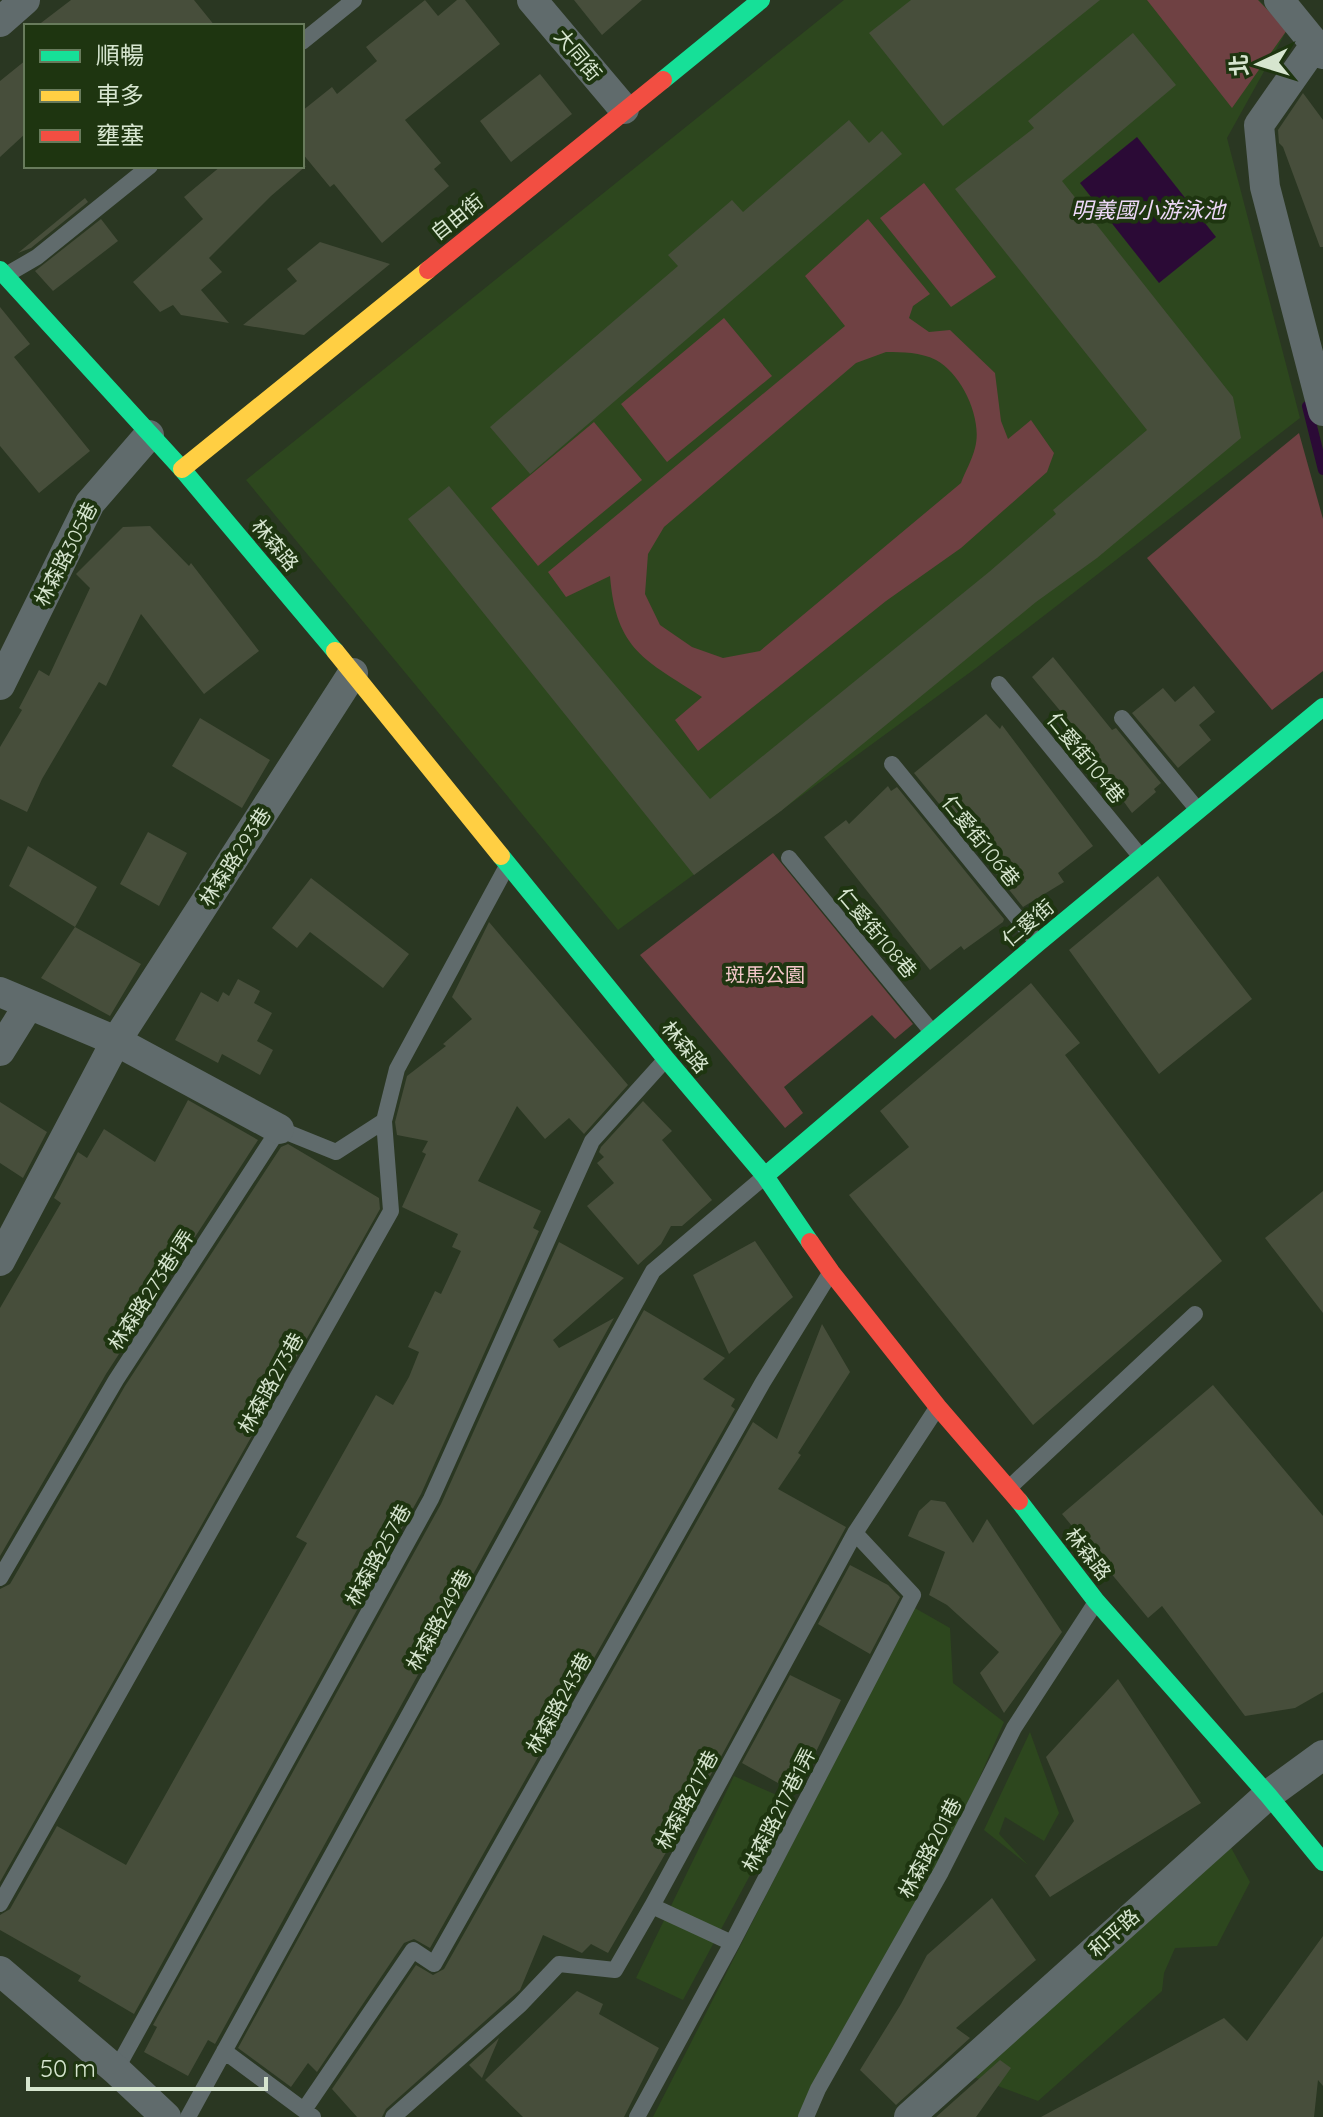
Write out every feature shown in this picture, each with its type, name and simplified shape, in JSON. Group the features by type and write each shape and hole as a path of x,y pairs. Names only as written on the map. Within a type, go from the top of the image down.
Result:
{"street":[{"path":"0,22 25,0"},
{"name":"大同街","path":"532,0 624,109"},
{"name":"自由街","path":"182,469 761,0"},
{"path":"1279,0 1319,50 1259,125 1265,187 1323,411"},
{"name":"林森路","path":"2,274 182,469 353,673 666,1059 765,1176 831,1272 938,1407 1009,1488 1096,1601 1268,1795 1323,1862"},
{"name":"林森路305巷","path":"0,685 90,503 149,435"},
{"name":"林森路293巷","path":"0,1261 116,1041 353,673"},
{"name":"仁愛街","path":"765,1176 1038,943 1323,707"},
{"path":"0,992 116,1041 279,1129"},
{"path":"0,1051 28,1006"},
{"name":"和平路","path":"909,2117 1268,1795 1323,1755"},
{"path":"1,1974 116,2070 166,2117"}],"lane":[{"path":"304,40 354,0"},
{"path":"2,274 37,257 148,168"},
{"name":"仁愛街104巷","path":"999,684 1142,857"},
{"path":"1122,718 1198,811"},
{"name":"仁愛街106巷","path":"892,764 1038,943"},
{"name":"仁愛街108巷","path":"789,858 933,1033"},
{"name":"林森路273巷","path":"0,1904 391,1211 384,1121 397,1069 508,864"},
{"name":"林森路257巷","path":"116,2070 431,1499 592,1141 666,1059"},
{"path":"279,1129 336,1152 384,1121"},
{"name":"林森路273巷1弄","path":"0,1578 116,1380 279,1129"},
{"name":"林森路249巷","path":"188,2117 653,1271 765,1176"},
{"name":"林森路243巷","path":"308,2114 413,1950 434,1964 763,1382 831,1272"},
{"path":"1009,1488 1195,1314"},
{"name":"林森路217巷","path":"393,2117 520,2005 559,1964 615,1970 855,1533 938,1407"},
{"name":"林森路217巷1弄","path":"637,2117 732,1943 913,1595 855,1533"},
{"name":"林森路201巷","path":"806,2117 818,2089 941,1872 1014,1728 1096,1601"},
{"path":"652,1906 732,1943"},
{"path":"224,2051 308,2114"}],"shaded area":[{"path":"844,0 1259,0 1287,30 1227,138 1300,418 976,668 618,930 246,480"},
{"path":"913,1607 950,1628 953,1683 1004,1722 959,1824 801,2117 653,2117"},
{"path":"1030,1732 1059,1813 1044,1841 1005,1817 999,1834 1028,1865 984,1830"},
{"path":"734,1776 790,1801 683,2000 636,1978"},
{"path":"1224,1835 1250,1882 1217,1946 1175,1948 1164,1973 1162,1991 1038,2101 952,2069"}],"green space":[{"path":"1147,0 1258,0 1287,30 1232,108"},
{"path":"924,183 996,277 951,307 880,218"},
{"path":"868,219 930,294 913,306 909,318 929,332 950,330 995,373 1001,421 1008,439 1031,420 1054,453 1047,472 961,548 886,601 698,751 675,720 702,697 637,651 619,621 610,576 566,597 548,572 845,326 805,276","holes":["886,352 930,357 945,367 962,386 973,411 977,436 961,483 760,651 723,658 692,647 660,625 645,594 648,554 664,527 856,363"]},
{"path":"724,318 772,376 667,462 621,404"},
{"path":"594,422 642,480 538,566 491,508"},
{"path":"1299,433 1323,519 1323,671 1272,710 1147,558"},
{"name":"斑馬公園","path":"773,853 913,1024 895,1039 872,1015 784,1087 803,1113 785,1128 640,955"}],"water":[{"name":"明義國小游泳池","path":"1137,137 1216,237 1159,283 1080,183"}],"building":[{"path":"71,0 194,0 213,24 40,24"},
{"path":"425,0 438,16 457,0 465,0 500,44 405,120 441,163 434,169 449,186 382,243 334,184 330,187 304,155 304,109 332,87 337,94 377,61 366,47"},
{"path":"574,0 642,0 602,35"},
{"path":"911,0 1100,0 943,126 869,33"},
{"path":"1133,33 1176,85 1062,181 1233,397 1241,438 1097,558 1036,602 781,811 694,875 408,519 449,486 710,799 989,572 1056,514 1053,510 1147,430 955,189 1034,128 1028,121"},
{"path":"24,62 24,135 0,157 0,81"},
{"path":"540,74 572,114 511,162 480,121"},
{"path":"1303,93 1323,120 1323,247 1320,247 1279,143 1278,130"},
{"path":"849,120 869,143 882,131 902,154 530,474 490,427 678,266 668,255 732,200 743,212"},
{"path":"219,168 304,168 209,258 222,272 201,290 229,323 181,315 173,305 160,312 133,282 203,219 184,197"},
{"path":"85,198 88,202 31,248 18,253"},
{"path":"101,219 118,241 53,291 35,271"},
{"path":"320,242 390,264 304,335 243,325 297,281 287,269"},
{"path":"0,307 30,344 14,357 90,451 39,493 0,446"},
{"path":"150,526 189,566 191,563 259,651 204,694 141,614 106,686 99,682 42,779 27,812 0,799 0,747 22,710 19,708 39,670 49,676 90,588 76,574 123,527"},
{"path":"1053,657 1112,730 1116,728 1161,783 1154,789 1156,792 1132,813 1088,752 1092,749 1032,677"},
{"path":"1194,686 1215,712 1199,725 1211,740 1178,768 1132,713 1163,688 1175,702"},
{"path":"986,714 1000,729 1002,725 1093,846 1058,873 1064,882 1023,907 914,773"},
{"path":"200,718 270,760 242,808 172,766"},
{"path":"888,786 891,791 897,787 1004,919 964,950 961,946 930,970 824,837 846,820 849,824"},
{"path":"148,832 187,853 159,906 120,884"},
{"path":"28,846 97,887 75,927 9,886"},
{"path":"1158,876 1252,999 1159,1074 1069,950"},
{"path":"311,878 409,954 383,988 310,932 297,948 272,928"},
{"path":"489,922 628,1085 584,1134 569,1118 545,1139 517,1106 478,1181 541,1211 533,1228 539,1231 421,1494 134,2014 78,1981 81,1976 0,1930 0,1915 10,1909 57,1826 126,1865 307,1543 296,1537 376,1395 393,1405 409,1377 419,1352 408,1347 435,1291 441,1294 461,1251 452,1247 458,1234 402,1207 426,1154 422,1152 428,1141 397,1135 395,1122 407,1076 446,1046 443,1044 472,1019 452,997"},
{"path":"75,927 141,964 110,1016 41,978"},
{"path":"238,979 260,991 254,1003 272,1013 257,1041 273,1050 260,1075 222,1054 218,1063 175,1040 201,992 218,1002 223,992 229,996"},
{"path":"1031,983 1080,1043 1065,1055 1222,1261 1033,1425 849,1195 909,1147 880,1111"},
{"path":"188,1100 258,1140 106,1374 0,1556 0,1308 61,1203 54,1198 78,1152 87,1158 104,1129 155,1162"},
{"path":"643,1101 672,1131 662,1140 712,1200 682,1226 671,1226 661,1244 638,1265 587,1206 614,1183 597,1163 604,1157 599,1152 601,1147"},
{"path":"0,1102 47,1132 23,1178 0,1163"},
{"path":"288,1144 379,1198 380,1209 0,1882 0,1589 10,1584 125,1386 281,1147"},
{"path":"1323,1191 1323,1313 1265,1238"},
{"path":"755,1241 793,1297 729,1354 693,1275"},
{"path":"559,1242 624,1278 553,1340 559,1348 614,1318 215,2044 208,2040 188,2076 144,2052 157,2027 153,2025 441,1504"},
{"path":"644,1310 725,1358 703,1379 735,1399 731,1406 735,1409 430,1948 414,1939 404,1943 317,2072 308,2063 291,2087 238,2048"},
{"path":"822,1324 850,1372 778,1489 846,1527 717,1764 608,1953 591,1944 582,1953 543,1935 520,1990 386,2109 382,2117 357,2117 332,2089 416,1965 433,1975 444,1969 753,1422 777,1439"},
{"path":"1213,1385 1323,1516 1323,1692 1295,1708 1245,1716 1162,1606 1148,1618 1062,1514"},
{"path":"931,1500 945,1502 973,1543 987,1519 1062,1632 1004,1713 980,1673 999,1652 947,1605 929,1595 945,1552 908,1536 919,1511"},
{"path":"850,1565 888,1585 900,1597 870,1654 818,1624"},
{"path":"790,1675 841,1700 796,1793 742,1763"},
{"path":"1118,1679 1201,1803 1050,1897 1035,1876 1074,1821 1046,1757"},
{"path":"992,1898 1036,1960 956,2028 970,2038 896,2105 860,2070 927,1955"},
{"path":"1323,1936 1323,2086 1318,2080 1314,2117 1041,2117 1224,2018 1247,2041"},
{"path":"577,1991 603,2004 599,2014 659,2048 624,2117 523,2117 485,2080"},
{"path":"499,2038 482,2078 469,2065"},
{"path":"1000,2060 1011,2068 976,2117 936,2117"}],"waterway":[{"path":"1307,406 1323,470"}],"traffic: fast":[{"path":"663,80 761,0"},
{"path":"0,270 182,469 335,651"},
{"path":"765,1176 1038,943 1323,707"},
{"path":"501,856 765,1176 810,1242"},
{"path":"1019,1501 1096,1601 1268,1795 1323,1862"}],"traffic: slow":[{"path":"182,469 428,270"},
{"path":"335,651 501,856"}],"traffic: jam":[{"path":"428,270 663,80"},
{"path":"810,1242 938,1407 1019,1501"}]}
